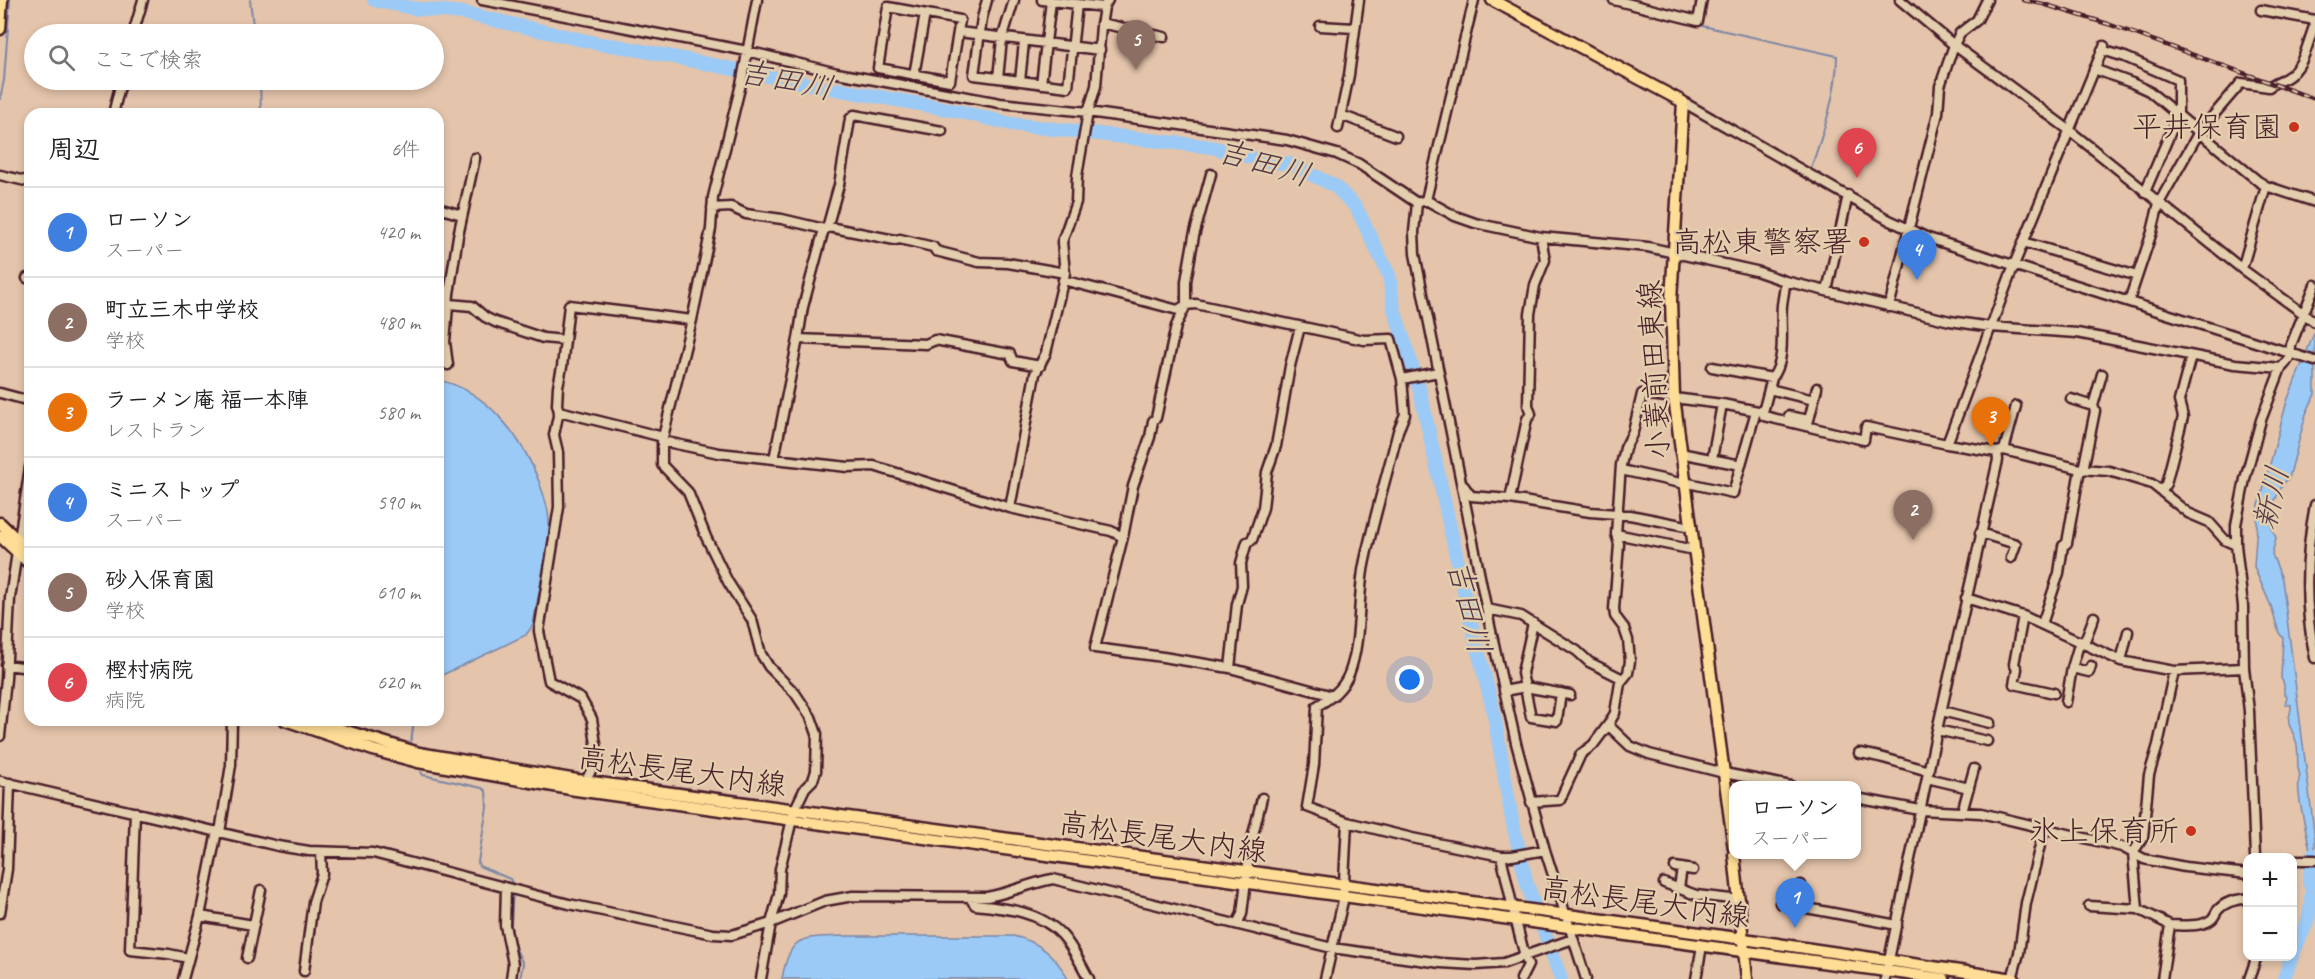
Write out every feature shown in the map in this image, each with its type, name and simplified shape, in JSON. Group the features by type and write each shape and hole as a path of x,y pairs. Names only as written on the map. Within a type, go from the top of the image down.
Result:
{"main road":[{"path":"0,29 2,0"},
{"path":"1492,0 1683,102"},
{"name":"小蓑前田東線","path":"1683,102 1671,300 1674,397 1729,811"},
{"path":"0,523 24,546"},
{"path":"0,536 24,558"},
{"name":"高松長尾大内線","path":"303,726 373,750 463,771 672,804 794,816"},
{"name":"高松長尾大内線","path":"330,726 419,753 584,785 794,816 1517,914 1744,939 1887,971 2013,979"},
{"path":"1735,859 1748,979"},
{"name":"高松長尾大内線","path":"1564,920 1745,953 1944,979"}],"street":[{"path":"136,24 143,0"},
{"path":"482,0 837,73 1000,103 1088,112 1268,137 1316,147 1359,164 1422,201 1475,223 1541,237 1614,242 1673,252 1950,321 1991,327 2077,333 2235,364 2281,368"},
{"path":"757,0 742,80 713,197 711,229 692,320 663,439 662,465 688,492 706,537 728,582 752,620 761,654 769,667 795,693 817,734 816,771 813,780 805,788 794,816 780,869 779,894 760,979"},
{"path":"987,0 974,75 1068,87 1077,4"},
{"path":"998,78 1002,39 1014,0"},
{"path":"1338,128 1349,75 1359,0"},
{"path":"1474,0 1414,232 1415,254 1504,691 1531,802 1569,940 1586,979"},
{"path":"1614,0 1698,21 1702,0"},
{"path":"1900,0 1954,45 2069,130 2242,269 2315,322"},
{"path":"1889,307 1938,113 1940,86 1960,33 1977,20 1987,0"},
{"path":"1010,508 1035,375 1046,353 1064,277 1062,242 1076,202 1077,176 1088,112 1096,86 1101,23 1106,3 1077,4 1047,1 1041,84"},
{"path":"888,7 925,14 960,20 950,81 878,68 888,7"},
{"path":"2128,301 2152,232 2159,203 2199,132 2241,82 2269,87 2278,80 2285,79 2302,63 2315,22 2261,10"},
{"path":"914,75 925,14"},
{"path":"1101,23 1164,37"},
{"path":"1320,26 1354,28"},
{"path":"959,32 1100,50"},
{"path":"1020,81 1024,42"},
{"path":"1947,444 2023,242 2103,48 2178,80 2178,115 2145,192"},
{"path":"2094,69 2149,91 2266,186 2315,202"},
{"path":"114,108 119,90"},
{"path":"1683,102 1848,195 1928,237 2315,361"},
{"path":"774,459 810,273 814,269 838,185 850,118 854,115 942,131"},
{"path":"1341,115 1396,136"},
{"path":"448,365 445,342 451,276 475,158"},
{"path":"1211,174 1194,236 1186,281 1186,305 1176,326 1162,397 1132,486 1123,537 1095,648 1230,668 1334,696"},
{"path":"0,175 24,181"},
{"path":"2242,269 2266,186"},
{"path":"1827,291 1848,195"},
{"path":"712,208 731,207 746,214 922,244 933,247 936,251 979,262 1008,263 1064,277 1178,310 1196,303 1364,340 1391,339 1402,379 1405,414 1398,431 1363,566 1356,641 1350,672 1334,696 1317,706 1314,765 1307,807 1347,822 1501,856 1545,850"},
{"path":"444,210 462,215"},
{"path":"1510,499 1527,419 1531,414 1528,405 1530,314 1535,285 1545,260 1541,237"},
{"path":"2023,242 2138,276"},
{"path":"1621,470 1733,492 1772,378 1776,374 1782,345 1782,305 1785,281"},
{"path":"2254,853 2249,711 2244,668 2236,525 2245,479 2261,420 2281,368 2288,363 2291,345 2315,285"},
{"path":"449,303 472,306 495,322 543,338 564,340"},
{"path":"584,785 598,756 592,719 581,699 549,681 539,637 560,507 558,452 554,435 559,411 558,386 569,305 692,320"},
{"path":"1230,668 1237,604 1242,586 1241,563 1247,542 1252,540 1263,508 1267,472 1276,446 1290,366 1300,327"},
{"path":"798,339 926,344 935,340 1010,354 1013,361 1040,366"},
{"path":"2160,490 2166,484 2182,417 2179,401 2191,356"},
{"path":"1712,367 1772,378"},
{"path":"1402,379 1438,372"},
{"path":"2092,406 2102,375"},
{"path":"1531,802 1560,800 1581,753 1593,745 1615,713 1620,683 1628,673 1629,640 1615,616 1619,544 1616,534 1625,448 1633,432 1642,394 1722,404 1809,420 1817,388"},
{"path":"1769,389 1814,400"},
{"path":"0,393 24,399"},
{"path":"2042,624 2059,573 2063,546 2067,543 2095,411 2092,406 2071,399"},
{"path":"1712,459 1722,404"},
{"path":"1887,971 1980,533 1998,460 2016,406"},
{"path":"559,411 719,453 848,467 874,466 1010,508 1111,531 1123,537"},
{"path":"1761,411 1764,416 1864,440 1866,427 1947,444 2001,451 2082,470 2109,471 2152,484 2188,513 2209,522 2225,540 2236,545"},
{"path":"1680,453 1741,465"},
{"path":"1462,483 1471,495 1590,512 1618,513 1691,527"},
{"path":"0,736 10,598 24,504"},
{"path":"2315,505 2307,583 2309,625 2315,658"},
{"path":"1980,533 2016,544 2011,558"},
{"path":"1616,534 1694,550"},
{"path":"1966,598 2023,616 2121,661 2174,671 2244,668"},
{"path":"1486,609 1521,616 1577,651 1589,662 1623,679"},
{"path":"2023,616 2014,664 2017,669 2014,684 2054,693"},
{"path":"2066,702 2072,668 2094,617"},
{"path":"1504,691 1525,687 1566,694 1557,721 1531,717 1525,687 1522,673 1533,623"},
{"path":"2121,661 2128,632"},
{"path":"6,665 24,667"},
{"path":"2072,668 2089,672 2091,666"},
{"path":"2138,909 2133,853 2143,837 2149,776 2174,671"},
{"path":"1942,711 1990,723"},
{"path":"1608,725 1630,746 1724,773 1765,781"},
{"path":"183,979 219,832 231,765 231,726"},
{"path":"1937,730 1987,741"},
{"path":"1859,753 1881,756 1968,788"},
{"path":"1962,812 1974,769"},
{"path":"0,781 278,846 321,852 373,853 569,904 713,934 732,935 771,923 825,901 853,896 970,898 1009,893 1035,882 1053,879 1332,948 1441,963 1476,965 1504,963 1569,940"},
{"path":"0,913 7,869 10,783"},
{"path":"1238,924 1242,914 1250,847 1262,798"},
{"path":"1861,799 1920,810 1981,813 2122,847 2144,859 2185,867 2243,873"},
{"path":"135,812 130,950 188,958"},
{"path":"1325,979 1344,891 1347,822"},
{"path":"2013,979 2026,903 2044,829"},
{"path":"304,971 313,902 322,874 321,852"},
{"path":"1501,856 1529,955 1528,965 1521,979"},
{"path":"2297,860 2315,860"},
{"path":"1679,888 1678,868 1693,870"},
{"path":"1664,883 1696,895 1740,900"},
{"path":"1797,906 1801,885"},
{"path":"506,888 505,925 513,964 511,979"},
{"path":"247,958 261,890"},
{"path":"970,898 975,905 1027,913 1047,922 1063,936 1089,979"},
{"path":"2090,906 2138,909 2170,925 2194,925 2213,918 2218,909 2227,902 2243,899"},
{"path":"1780,903 1897,925"},
{"path":"200,916 253,925"},
{"path":"2162,979 2170,925"},
{"path":"1696,979 1702,946"},
{"path":"2249,979 2256,961"}],"water":[{"path":"2315,331 2315,394 2306,414 2289,478 2283,484 2275,500 2271,526 2276,538 2272,554 2282,579 2315,839 2315,872 2311,871 2309,844 2300,801 2297,746 2289,722 2291,705 2285,704 2287,697 2284,694 2284,684 2281,678 2283,638 2279,633 2271,606 2254,567 2258,509 2287,401"},
{"path":"444,382 473,394 488,405 524,450 540,484 547,506 548,541 533,625 526,635 444,674"},
{"path":"1013,936 1031,942 1046,951 1058,963 1068,979 782,979 789,953 801,941 808,938"}],"waterway":[{"path":"0,99 4,80 10,0"},
{"path":"250,0 253,24"},
{"name":"吉田川","path":"374,0 412,8 463,13 600,44 953,110 1011,124 1211,147 1266,161 1290,164 1335,186 1356,207 1389,275 1394,309 1420,391 1471,623 1493,709 1512,820 1527,884 1561,979"},
{"path":"1603,0 1611,2"},
{"path":"1698,25 1837,56 1832,99 1811,168"},
{"path":"260,90 261,108"},
{"path":"1558,244 1639,251 1671,258"},
{"path":"1677,259 1713,267"},
{"path":"411,742 413,726"},
{"path":"421,772 423,775 482,788 486,791 487,807 479,866 510,879 513,885"},
{"name":"新川","path":"2297,945 2309,918 2312,890 2309,882 2313,855"},
{"path":"513,891 511,926 514,945 523,964 520,979"},
{"name":"新川","path":"2284,979 2290,961"}],"railway":[{"path":"2023,0 2108,24 2315,99"}],"place":[{"name":"砂入保育園","path":"1136,70"},
{"name":"平井保育園","path":"2294,127"},
{"name":"樫村病院","path":"1857,178"},
{"name":"高松東警察署","path":"1864,242"},
{"name":"ミニストップ","path":"1917,280"},
{"name":"ラーメン庵 福一本陣","path":"1991,447"},
{"name":"町立三木中学校","path":"1913,540"},
{"name":"氷上保育所","path":"2191,831"},
{"name":"ローソン","path":"1795,928"}]}
